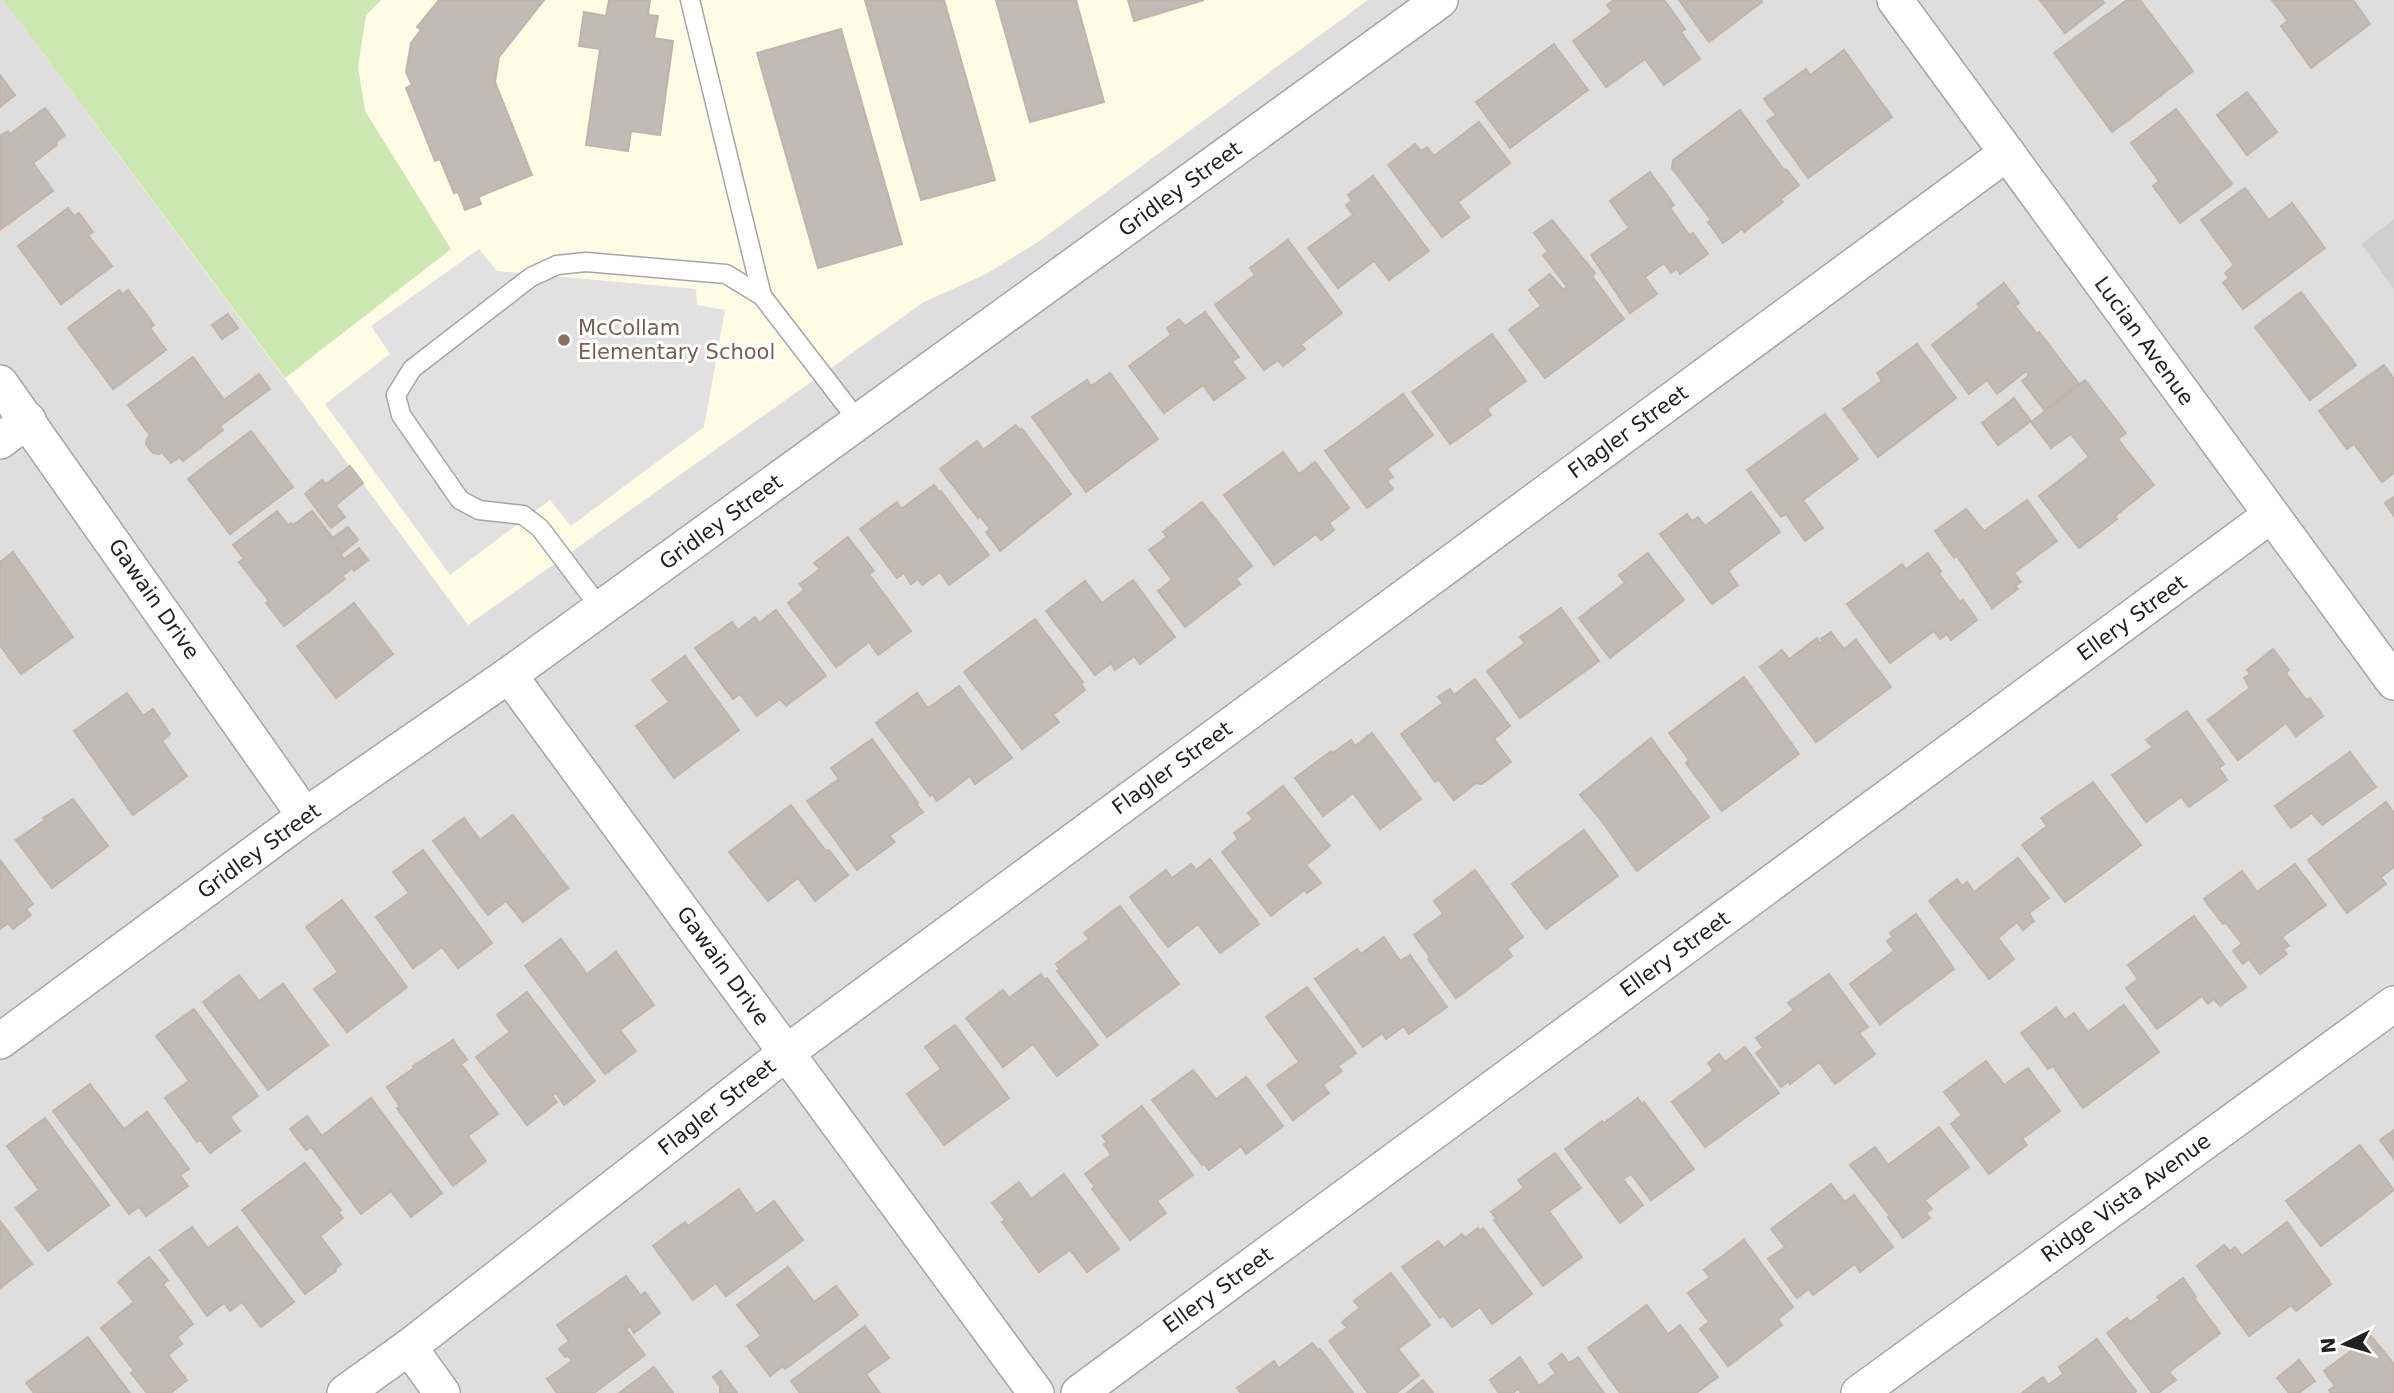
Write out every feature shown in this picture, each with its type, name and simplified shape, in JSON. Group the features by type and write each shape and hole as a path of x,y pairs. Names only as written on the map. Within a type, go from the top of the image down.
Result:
{"street":[{"name":"Lucian Avenue","path":"1895,0 2394,682"},
{"name":"Gridley Street","path":"0,1041 305,816 601,609 1433,2"},
{"name":"Flagler Street","path":"345,1393 409,1347 786,1053 2007,152"},
{"name":"Gawain Drive","path":"0,383 305,816"},
{"path":"0,441 28,421"},
{"name":"Ellery Street","path":"1079,1393 2272,515"},
{"name":"Gawain Drive","path":"509,675 1036,1393"},
{"name":"Ridge Vista Avenue","path":"1859,1393 2394,1003"},
{"path":"409,1347 442,1393"}],"lane":[{"path":"690,0 762,296"},
{"path":"601,609 540,528 523,515 479,510 460,500 401,415 396,395 411,369 531,277 557,265 586,262 726,274 762,296 859,422"}],"shaded area":[{"path":"0,0 2394,0 2394,219 2361,244 2394,289 2394,1393 0,1393"},
{"name":"McCollam Elementary School","path":"3,0 1368,0 1038,242 986,274 924,302 468,625"},
{"path":"2394,219 2394,289 2361,244"},
{"path":"479,249 497,271 696,289 697,305 725,310 704,427 571,526 550,500 450,575 325,404 390,354 371,326"}],"green space":[{"path":"3,0 381,0 366,15 358,66 365,111 451,249 285,378"}],"building":[{"path":"439,0 544,0 499,57 495,82 532,175 478,197 481,204 465,210 458,192 454,193 440,159 435,161 406,88 412,85 406,72 411,43 421,30 417,27"},
{"path":"609,0 650,0 648,15 658,16 654,38 673,41 660,135 631,131 628,151 586,145 600,49 579,46 584,12 606,16"},
{"path":"865,0 944,0 995,180 921,200"},
{"path":"996,0 1076,0 1104,102 1030,122"},
{"path":"1128,0 1204,0 1134,21"},
{"path":"1614,0 1664,0 1685,29 1681,32 1700,59 1664,85 1645,59 1606,87 1573,41 1612,12 1607,5"},
{"path":"1679,0 1761,0 1762,2 1709,42"},
{"path":"2040,0 2102,0 2104,3 2065,33"},
{"path":"2127,0 2140,0 2193,71 2112,132 2054,53"},
{"path":"2272,0 2353,0 2370,24 2311,68 2281,26 2288,21"},
{"path":"841,29 902,244 818,268 757,53"},
{"path":"1554,44 1588,90 1510,148 1476,102"},
{"path":"1844,50 1892,117 1808,178 1767,121 1776,115 1764,99 1806,69 1810,75"},
{"path":"0,75 15,95 0,107"},
{"path":"2247,92 2277,132 2247,155 2217,115"},
{"path":"45,108 65,135 56,142 57,145 33,163 53,191 1,229 0,136 8,131 10,134"},
{"path":"2176,109 2232,184 2180,223 2153,186 2159,181 2131,143"},
{"path":"1740,110 1784,170 1786,169 1799,185 1781,199 1783,202 1744,232 1742,229 1723,243 1708,222 1711,220 1672,168 1673,160"},
{"path":"1479,122 1510,163 1458,202 1469,217 1442,237 1388,165 1415,144 1421,151 1427,147 1434,156"},
{"path":"1650,172 1674,205 1670,208 1690,236 1693,233 1708,254 1680,274 1677,269 1671,273 1664,263 1645,277 1657,294 1630,313 1591,255 1629,228 1610,201"},
{"path":"1373,176 1429,251 1389,280 1374,261 1338,288 1308,248 1353,215 1346,205 1352,201 1348,195"},
{"path":"2245,188 2269,220 2292,203 2325,248 2243,309 2223,283 2229,278 2225,273 2234,265 2201,220"},
{"path":"68,208 74,216 79,213 93,232 88,235 112,266 61,304 18,246"},
{"path":"1552,220 1595,273 1592,276 1624,319 1545,378 1509,330 1541,306 1529,290 1550,274 1563,290 1567,287 1543,255 1548,252 1534,233"},
{"path":"1288,240 1342,313 1301,344 1305,349 1283,366 1278,360 1264,370 1215,305 1255,275 1250,268"},
{"path":"2004,283 2019,303 2015,306 2079,384 2045,411 2022,381 2029,375 2026,371 1997,394 1987,380 1969,394 1932,345 1980,307 1977,304"},
{"path":"119,290 123,294 128,290 154,325 150,328 166,350 113,389 68,328"},
{"path":"2301,292 2356,365 2310,400 2255,327"},
{"path":"1205,312 1239,357 1232,361 1245,378 1214,400 1203,385 1164,413 1129,366 1171,335 1167,328 1179,319 1185,326"},
{"path":"228,314 238,328 222,339 212,325"},
{"path":"1492,334 1526,381 1487,409 1491,415 1450,444 1412,392"},
{"path":"1917,344 1956,398 1878,457 1843,409 1882,381 1877,373"},
{"path":"193,357 224,400 259,374 270,389 220,426 223,430 183,461 180,457 171,463 162,452 153,453 146,444 150,436 128,405"},
{"path":"2384,365 2394,379 2394,473 2382,482 2354,444 2347,449 2319,411"},
{"path":"1110,373 1158,439 1086,492 1032,417 1087,380 1091,386"},
{"path":"2085,380 2126,433 2118,439 2154,485 2115,516 2117,519 2079,548 2039,496 2089,457 2071,434 2051,448 2031,422"},
{"path":"1403,394 1433,435 1387,469 1393,477 1387,481 1393,489 1367,508 1325,451"},
{"path":"2014,398 2031,421 1998,445 1982,423"},
{"path":"1825,414 1858,459 1803,500 1823,528 1805,541 1786,514 1781,517 1747,470"},
{"path":"1016,425 1022,429 1071,494 1000,551 986,532 990,529 980,516 978,518 940,469 977,441 983,450"},
{"path":"251,431 293,487 230,534 188,479"},
{"path":"1283,452 1299,474 1315,462 1349,508 1329,523 1334,530 1321,540 1316,534 1274,565 1224,495"},
{"path":"350,466 363,483 336,505 345,517 331,528 305,494 322,480 326,484"},
{"path":"934,485 989,555 949,585 940,572 922,585 918,579 911,584 904,573 897,578 860,529 897,502 901,509"},
{"path":"1751,492 1780,532 1728,571 1738,585 1712,604 1660,534 1687,514 1692,521 1698,517 1705,526"},
{"path":"2394,497 2394,516 2385,503"},
{"path":"2027,500 2057,541 2014,573 2021,582 2015,586 2018,589 1992,608 1957,556 1954,558 1935,531 1966,509 1984,531"},
{"path":"1202,502 1252,566 1236,579 1240,584 1185,627 1158,591 1172,580 1149,550 1167,537 1163,532"},
{"path":"277,511 288,525 293,525 312,511 333,538 348,527 358,540 342,553 338,546 336,547 344,559 359,548 368,560 354,571 352,568 342,576 345,579 284,626 266,603 269,601 239,562 244,559 233,545"},
{"path":"848,537 874,571 869,574 911,631 878,655 869,642 836,667 788,603 804,590 800,584 820,569 814,563"},
{"path":"13,552 73,637 21,674 0,645 0,562"},
{"path":"1648,553 1684,600 1610,658 1579,618 1625,583 1619,575"},
{"path":"1928,553 1941,571 1939,574 1977,620 1951,640 1947,634 1940,639 1934,631 1890,663 1847,604 1902,564 1906,569"},
{"path":"1133,580 1175,637 1140,664 1134,656 1115,670 1111,663 1095,675 1046,611 1085,581 1102,603"},
{"path":"354,603 393,654 336,698 297,646"},
{"path":"1561,608 1599,661 1520,718 1487,671 1525,643 1520,637"},
{"path":"776,610 826,676 786,706 780,699 757,716 740,694 733,699 695,648 732,622 738,630 755,617 759,623"},
{"path":"1035,619 1083,682 1081,684 1085,690 1053,715 1059,722 1022,749 964,672"},
{"path":"1831,632 1844,649 1856,640 1891,687 1816,742 1760,667 1782,650 1789,659 1817,638 1820,643 1823,641 1821,639"},
{"path":"2273,649 2289,670 2286,673 2306,700 2310,698 2323,716 2296,736 2286,723 2238,760 2208,720 2250,688 2244,678 2250,674 2247,670"},
{"path":"685,656 739,730 674,778 636,726 669,702 652,680"},
{"path":"1744,677 1799,754 1722,811 1686,763 1689,760 1669,733"},
{"path":"1475,679 1510,726 1494,739 1511,762 1482,784 1476,783 1454,800 1438,779 1435,782 1401,734 1443,703 1438,697 1450,689 1454,695"},
{"path":"959,686 1012,758 975,784 970,776 937,801 932,794 930,796 876,723 917,693 928,708"},
{"path":"127,693 143,716 153,709 170,734 162,741 187,776 133,815 74,731"},
{"path":"2187,711 2224,764 2219,768 2227,780 2189,807 2181,797 2146,822 2112,775 2153,747 2146,740"},
{"path":"1372,733 1421,799 1380,829 1353,793 1323,816 1295,778 1331,751 1333,753 1351,740 1355,746"},
{"path":"1651,738 1709,817 1637,871 1580,795"},
{"path":"872,739 923,812 889,836 895,842 857,870 807,801 839,779 831,768"},
{"path":"2350,752 2376,787 2322,825 2312,813 2291,828 2275,806"},
{"path":"2093,782 2141,845 2065,902 2022,845 2047,826 2041,818"},
{"path":"1283,786 1330,846 1306,865 1321,883 1307,893 1304,890 1271,916 1222,852 1238,839 1234,833 1253,819 1248,813"},
{"path":"73,799 108,846 52,888 16,840"},
{"path":"2386,802 2394,813 2394,867 2381,877 2386,884 2347,913 2308,860"},
{"path":"791,805 848,875 815,901 798,878 768,901 729,852"},
{"path":"513,815 568,888 523,922 506,901 488,915 433,841 464,818 480,840"},
{"path":"1584,830 1618,876 1546,929 1512,884"},
{"path":"423,850 492,943 458,968 442,947 413,968 376,917 409,893 393,872"},
{"path":"2018,858 2049,898 2029,913 2034,921 2023,930 2017,922 1998,938 2014,959 1989,979 1929,901 1957,879 1962,886 1967,882 1974,892"},
{"path":"1210,859 1259,924 1220,953 1198,924 1168,947 1130,897 1166,870 1172,878 1191,864 1196,870"},
{"path":"0,860 33,904 26,909 31,915 13,929 8,923 0,929"},
{"path":"2295,864 2326,905 2282,937 2289,946 2283,949 2287,954 2260,974 2249,959 2243,964 2233,951 2242,944 2204,899 2242,871 2257,892"},
{"path":"1475,870 1523,937 1507,949 1512,956 1456,998 1414,935 1443,914 1434,901"},
{"path":"342,900 407,987 347,1032 314,989 338,972 306,927"},
{"path":"1120,906 1179,984 1107,1037 1057,971 1060,970 1056,964 1089,939 1084,933"},
{"path":"1916,914 1954,969 1880,1024 1850,984 1894,951 1887,941 1893,937 1890,933"},
{"path":"2194,916 2246,987 2220,1006 2214,999 2208,1004 2202,996 2157,1029 2126,988 2138,979 2128,965"},
{"path":"1384,937 1400,961 1410,955 1447,1007 1409,1034 1404,1026 1386,1039 1382,1033 1363,1047 1315,979 1357,949 1361,954"},
{"path":"561,939 587,974 616,952 654,1005 620,1030 636,1051 605,1074 525,966"},
{"path":"1041,974 1045,980 1047,978 1098,1045 1057,1076 1033,1044 1003,1067 966,1018 1003,990 1009,998"},
{"path":"1829,974 1868,1027 1859,1033 1875,1054 1835,1084 1819,1062 1790,1084 1789,1081 1781,1087 1756,1053 1763,1048 1756,1038 1794,1010 1788,1003"},
{"path":"239,975 259,1001 283,984 328,1045 268,1090 203,1002"},
{"path":"1307,987 1356,1053 1338,1066 1342,1071 1323,1085 1329,1093 1293,1120 1267,1085 1299,1062 1266,1017"},
{"path":"527,992 595,1081 564,1105 556,1093 552,1096 557,1102 527,1125 476,1057 510,1032 497,1015"},
{"path":"2124,1005 2159,1052 2083,1108 2053,1066 2048,1069 2021,1033 2056,1008 2065,1020 2074,1013 2088,1032"},
{"path":"194,1009 258,1096 230,1117 240,1131 210,1153 200,1140 197,1142 165,1098 189,1081 156,1036"},
{"path":"955,1025 1009,1098 944,1145 907,1094 941,1069 925,1047"},
{"path":"453,1040 467,1060 461,1064 498,1114 468,1136 486,1161 453,1186 397,1108 400,1107 387,1087"},
{"path":"1745,1047 1779,1093 1705,1147 1672,1102 1713,1071 1708,1063 1719,1054 1725,1062"},
{"path":"1986,1061 2004,1085 2028,1068 2060,1111 2022,1139 2027,1145 1989,1174 1951,1124 1962,1115 1944,1092"},
{"path":"1193,1070 1216,1099 1246,1077 1283,1126 1246,1154 1241,1146 1209,1170 1202,1165 1152,1100"},
{"path":"90,1084 124,1129 147,1112 189,1169 180,1175 188,1186 146,1216 139,1207 129,1214 53,1111"},
{"path":"371,1098 442,1193 411,1217 391,1191 361,1214 311,1147 306,1150 290,1129 307,1116 322,1136"},
{"path":"1638,1098 1642,1104 1644,1102 1694,1169 1651,1200 1631,1174 1623,1179 1643,1205 1620,1223 1565,1149"},
{"path":"1142,1106 1193,1175 1157,1201 1166,1213 1130,1240 1092,1189 1095,1187 1085,1174 1111,1155 1102,1136"},
{"path":"45,1118 109,1205 48,1251 16,1208 39,1190 7,1146"},
{"path":"1939,1127 1969,1167 1925,1200 1932,1209 1926,1213 1930,1218 1903,1238 1888,1217 1890,1216 1850,1165 1875,1147 1888,1165"},
{"path":"2394,1130 2394,1159 2380,1140"},
{"path":"2360,1145 2394,1190 2321,1246 2286,1201"},
{"path":"1555,1153 1581,1188 1549,1211 1582,1257 1543,1286 1494,1220 1496,1218 1491,1212 1524,1188 1518,1180"},
{"path":"305,1163 341,1210 338,1212 343,1218 320,1236 341,1264 336,1271 305,1294 242,1210"},
{"path":"1064,1174 1119,1249 1087,1272 1070,1250 1039,1272 1002,1222 1005,1220 992,1203 1019,1182 1031,1199"},
{"path":"1831,1184 1845,1202 1854,1195 1893,1247 1860,1272 1855,1264 1813,1295 1809,1289 1797,1298 1768,1259 1785,1247 1771,1229"},
{"path":"739,1189 756,1214 774,1201 803,1240 726,1296 716,1283 693,1300 653,1246 685,1222 688,1226"},
{"path":"0,1221 32,1264 0,1288"},
{"path":"2287,1222 2331,1284 2296,1311 2291,1305 2249,1336 2197,1266 2224,1245 2230,1251 2235,1247 2242,1256"},
{"path":"192,1227 208,1248 237,1227 294,1302 261,1327 242,1302 230,1311 224,1303 207,1316 160,1250"},
{"path":"1478,1228 1480,1231 1483,1228 1532,1294 1492,1324 1480,1307 1452,1327 1443,1315 1440,1318 1402,1267 1438,1241 1444,1248 1462,1234 1465,1238"},
{"path":"1744,1240 1793,1307 1778,1319 1782,1325 1728,1366 1700,1329 1709,1322 1688,1293 1710,1277 1704,1270"},
{"path":"149,1257 168,1280 163,1284 193,1324 177,1337 182,1344 168,1355 187,1380 171,1393 147,1393 101,1328 134,1302 118,1282"},
{"path":"788,1267 814,1302 836,1286 858,1315 785,1369 783,1366 770,1376 747,1346 761,1336 737,1305"},
{"path":"1391,1273 1430,1325 1398,1349 1419,1375 1396,1393 1368,1393 1329,1341 1347,1328 1342,1322 1360,1308 1354,1301"},
{"path":"626,1276 641,1296 645,1292 660,1313 634,1333 630,1326 626,1329 645,1355 594,1393 557,1393 547,1379 572,1361 559,1349 569,1341 557,1325"},
{"path":"2183,1278 2220,1333 2169,1372 2176,1380 2158,1393 2152,1393 2107,1333 2127,1318 2130,1322 2157,1302 2161,1302 2157,1297"},
{"path":"1647,1305 1668,1334 1680,1325 1718,1377 1696,1393 1620,1393 1588,1348"},
{"path":"865,1326 889,1358 866,1374 880,1393 800,1393 791,1381"},
{"path":"2371,1336 2394,1364 2394,1393 2331,1393 2329,1390 2335,1386 2324,1371"},
{"path":"88,1337 130,1393 34,1393 26,1383"},
{"path":"2097,1339 2135,1393 2022,1393 2043,1377 2048,1385 2063,1374 2059,1367"},
{"path":"1312,1343 1320,1349 1353,1393 1241,1393 1237,1388 1274,1361 1279,1368"},
{"path":"1562,1354 1569,1363 1578,1357 1604,1393 1521,1393 1518,1389 1513,1393 1499,1393 1490,1380 1520,1357 1539,1386 1556,1373 1549,1364"},
{"path":"2299,1360 2315,1381 2299,1393 2289,1393 2277,1378"},
{"path":"654,1367 673,1393 619,1393"},
{"path":"721,1371 737,1393 720,1393 720,1387 713,1377"},
{"path":"1423,1380 1433,1393 1407,1393"}],"place":[{"name":"McCollam Elementary School","path":"564,340"}]}
